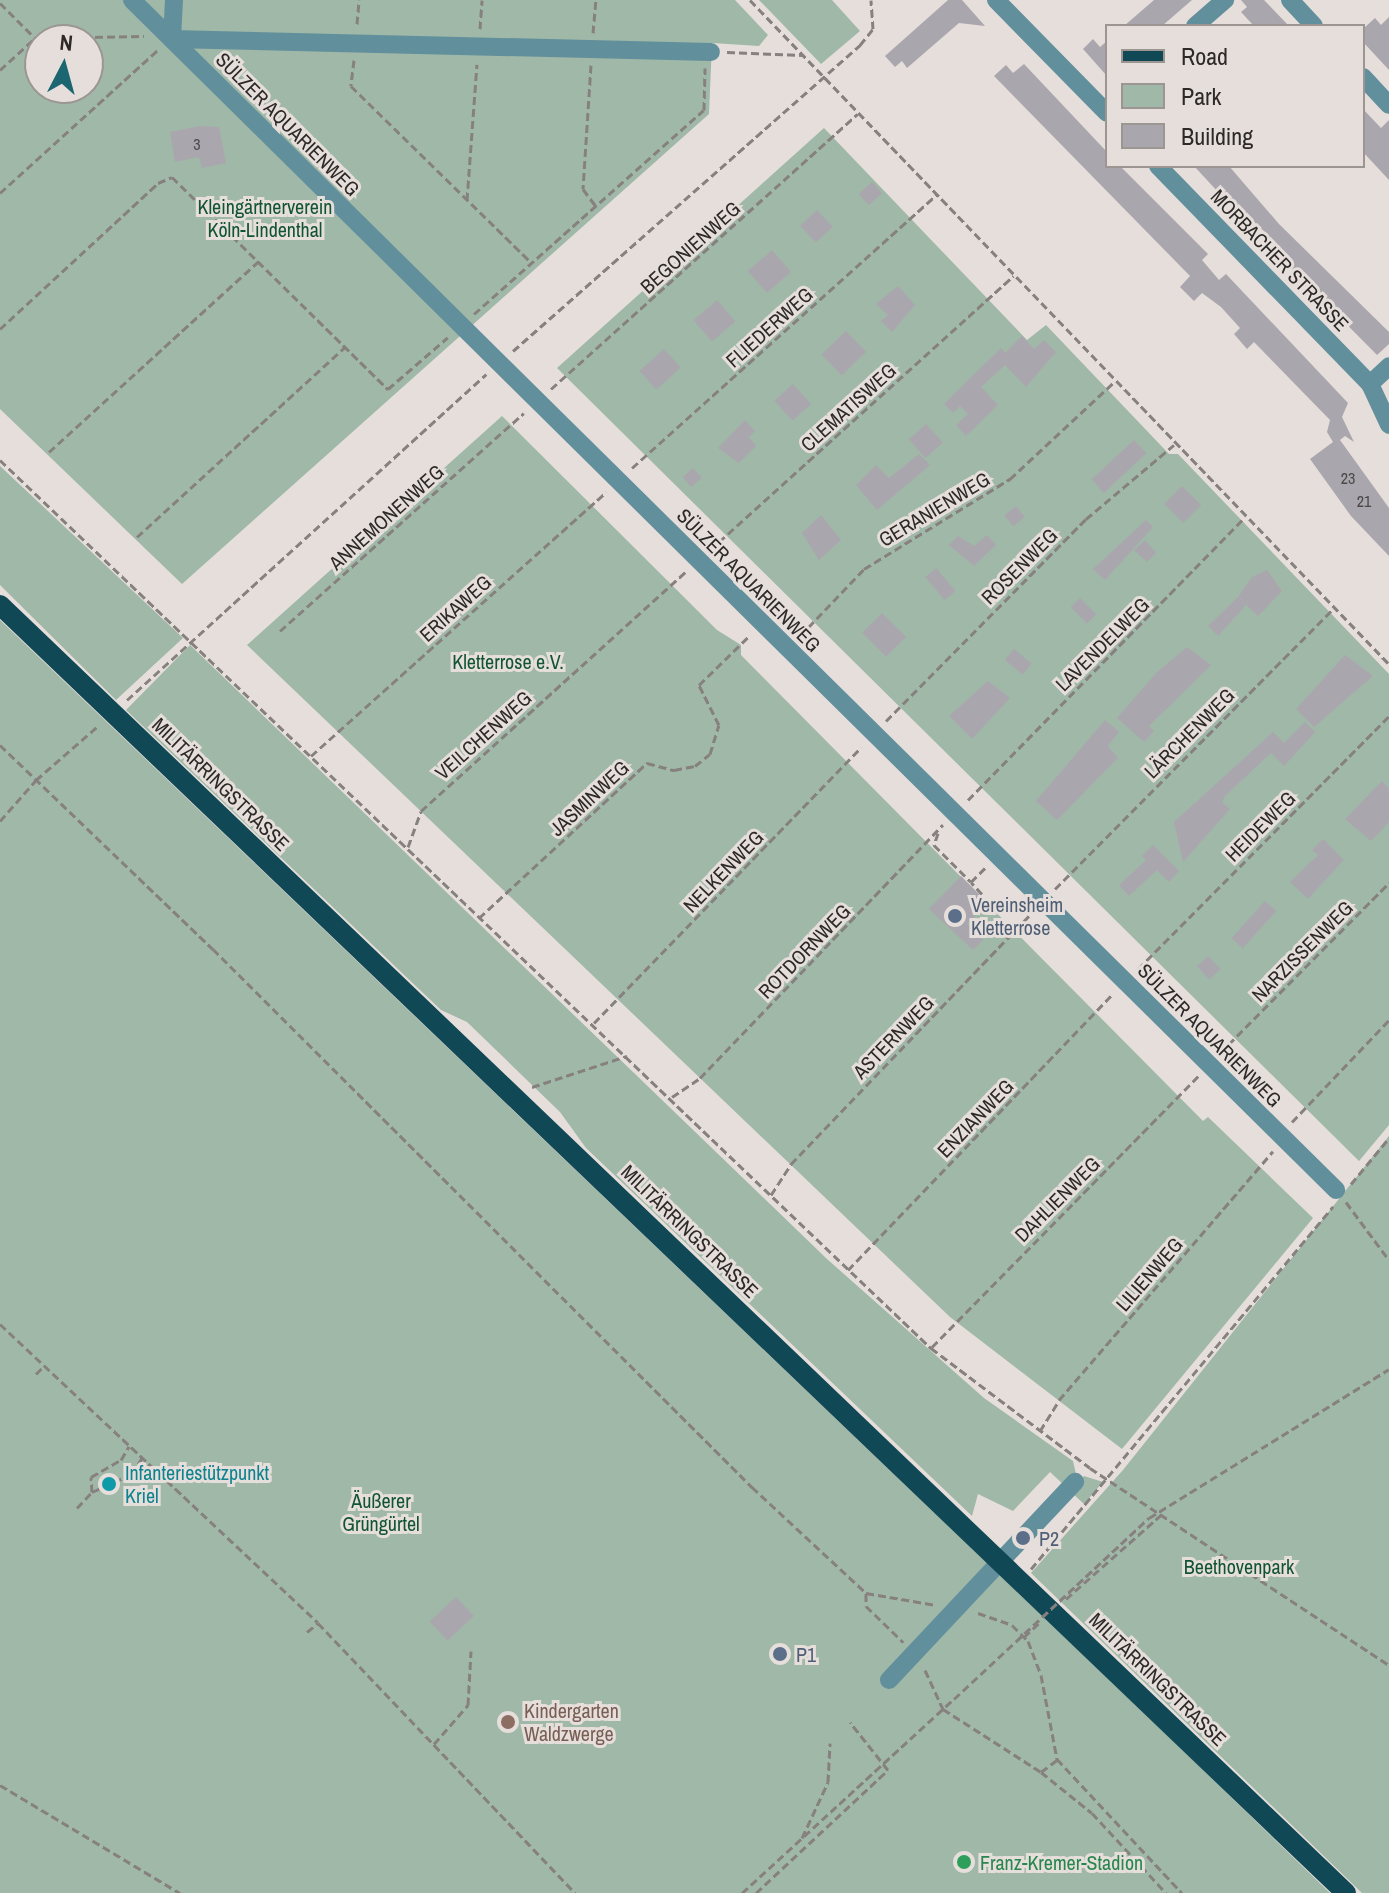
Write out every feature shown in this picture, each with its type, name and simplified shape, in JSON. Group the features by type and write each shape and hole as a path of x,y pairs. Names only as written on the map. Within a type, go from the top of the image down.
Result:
{"main road":[{"name":"MILITÄRRINGSTRASSE","path":"0,605 1346,1893"}],"street":[{"name":"SÜLZER AQUARIENWEG","path":"132,0 1339,1193"},
{"path":"174,0 172,39 709,56"},
{"path":"996,0 1105,108"},
{"path":"1197,24 1225,0"},
{"path":"1290,0 1312,24"},
{"path":"1365,79 1389,105"},
{"name":"MORBACHER STRASSE","path":"1160,168 1370,384 1389,425"},
{"path":"1370,384 1389,366"},
{"path":"889,1680 1075,1482"}],"path":[{"path":"356,34 359,0"},
{"path":"479,37 482,0"},
{"path":"593,40 596,0"},
{"path":"750,0 1244,519 1389,664"},
{"path":"822,77 873,29 871,0"},
{"path":"0,3 24,27"},
{"path":"104,33 172,39"},
{"path":"0,193 172,39"},
{"path":"0,70 24,48"},
{"path":"354,51 351,86 530,261"},
{"path":"467,200 478,54"},
{"path":"488,301 704,110 709,56 803,55"},
{"path":"592,58 583,189 595,205"},
{"name":"BEGONIENWEG","path":"565,377 858,114"},
{"path":"0,329 158,183 172,177 388,389 462,325"},
{"name":"FLIEDERWEG","path":"646,456 936,195"},
{"path":"49,452 259,261"},
{"name":"CLEMATISWEG","path":"726,535 1013,276"},
{"path":"137,537 346,346"},
{"name":"GERANIENWEG","path":"813,622 883,554 951,520 1010,479 1115,381"},
{"name":"ANNEMONENWEG","path":"280,631 511,425"},
{"name":"ROSENWEG","path":"899,708 1086,519 1174,445"},
{"path":"0,460 191,638 479,918 593,1023 931,1348 1039,1432 1389,1665"},
{"name":"ERIKAWEG","path":"311,756 590,506"},
{"name":"LAVENDELWEG","path":"981,787 1244,519"},
{"name":"VEILCHENWEG","path":"408,847 421,811 671,585"},
{"name":"LÄRCHENWEG","path":"1069,875 1334,608"},
{"path":"0,821 36,780 113,713 191,638"},
{"name":"JASMINWEG","path":"479,918 647,763 674,770 695,766 710,754 719,725 699,685 740,644"},
{"name":"HEIDEWEG","path":"1151,956 1389,716"},
{"path":"0,745 225,960 752,1487 866,1593 999,1618 1028,1641 1041,1675 1057,1759 1182,1893"},
{"name":"NELKENWEG","path":"593,1023 847,761"},
{"path":"939,830 934,845 982,894"},
{"name":"ROTDORNWEG","path":"671,1098 700,1078 927,842"},
{"path":"971,882 997,856"},
{"name":"NARZISSENWEG","path":"1235,1039 1389,883"},
{"name":"ASTERNWEG","path":"771,1195 791,1164 1015,930"},
{"name":"ENZIANWEG","path":"848,1270 1096,1012"},
{"path":"1305,1108 1389,1020"},
{"path":"517,1099 533,1086 627,1056"},
{"name":"DAHLIENWEG","path":"931,1348 1178,1096"},
{"path":"1020,1582 1109,1479 1339,1193 1389,1138"},
{"name":"LILIENWEG","path":"1039,1432 1059,1400 1260,1166"},
{"path":"1339,1193 1389,1260"},
{"path":"0,1324 318,1623 575,1893"},
{"path":"36,1374 44,1366"},
{"path":"1053,1611 1161,1514 1389,1369"},
{"path":"92,1492 91,1477 121,1460 129,1446"},
{"path":"77,1508 92,1492 132,1474 142,1458"},
{"path":"742,1893 885,1765 1149,1518 1161,1514"},
{"path":"866,1593 866,1606 915,1655 943,1709 1041,1772 1092,1813 1166,1893"},
{"path":"307,1632 318,1623"},
{"path":"434,1744 468,1705 471,1651"},
{"path":"756,1893 888,1770 850,1722"},
{"path":"801,1840 828,1782 830,1743"},
{"path":"1041,1772 1057,1759"},
{"path":"0,1785 180,1893"}],"green space":[{"name":"Kleingärtnerverein Köln-Lindenthal","path":"0,0 735,0 768,35 759,46 712,43 709,114 182,584 0,409"},
{"path":"759,0 832,0 860,31 821,64"},
{"path":"824,128 1027,340 1046,325 1169,454 1178,454 1389,674 1389,1125 1359,1161 557,368"},
{"name":"Kletterrose e.V.","path":"502,416 717,630 741,645 741,655 1203,1121 1208,1117 1313,1218 1122,1449 950,1317 247,645"},
{"path":"0,466 183,638 116,700 0,585"},
{"name":"Äußerer Grüngürtel","path":"0,620 1170,1738 1330,1893 0,1893"},
{"path":"190,645 827,1259 984,1398 1073,1461 1076,1474 1065,1486 1050,1472 1013,1511 978,1494 972,1516 586,1148 560,1112 467,1022 441,1010 126,710"},
{"name":"Beethovenpark","path":"1389,1136 1389,1893 1362,1893 1031,1573 1123,1470"},
{"path":"1084,1476 1103,1482 1084,1504 1070,1491"}],"building":[{"path":"948,0 962,0 985,26 959,23 907,68 902,61 895,67 885,56"},
{"path":"1154,0 1192,0 1164,24 1126,24"},
{"path":"1241,0 1264,0 1287,24 1252,24 1241,12 1247,7"},
{"path":"1389,17 1389,70 1365,44 1365,27 1375,18 1381,25"},
{"path":"1093,39 1100,47 1105,43 1105,74 1083,49"},
{"path":"1024,64 1105,150 1105,168 1122,168 1208,254 1202,260 1219,280 1226,274 1348,403 1342,417 1354,442 1345,436 1340,440 1389,508 1389,556 1351,516 1310,459 1333,442 1327,432 1330,420 1254,342 1247,349 1234,334 1240,328 1221,307 1202,293 1194,301 1180,287 1190,276 994,76 1006,65 1013,73"},
{"path":"1365,111 1381,128 1389,120 1389,180 1365,154"},
{"path":"200,126 219,127 226,163 202,168 199,157 175,162 170,132"},
{"path":"1196,168 1231,168 1279,224 1389,332 1389,344 1377,355 1263,240 1268,235 1248,216 1244,220"},
{"path":"872,182 882,193 869,205 859,194"},
{"path":"817,210 833,227 816,243 800,226"},
{"path":"772,250 791,272 767,293 748,271"},
{"path":"898,286 915,305 892,332 881,321 888,315 876,304"},
{"path":"717,300 735,321 712,341 694,320"},
{"path":"846,331 866,352 842,375 822,355"},
{"path":"1022,336 1034,349 1044,340 1056,352 1026,387 1005,365 981,387 998,405 966,436 956,425 968,414 960,406 953,413 944,404 1001,348 1005,353"},
{"path":"664,349 681,368 656,390 639,371"},
{"path":"793,384 811,404 792,421 774,401"},
{"path":"745,420 755,431 749,437 756,446 739,463 718,448"},
{"path":"926,424 943,443 926,458 909,439"},
{"path":"1134,440 1146,453 1104,493 1092,480"},
{"path":"919,454 930,465 877,510 856,485 876,465 889,478"},
{"path":"693,468 702,478 691,487 683,477"},
{"path":"1182,486 1201,505 1183,523 1164,504"},
{"path":"1016,506 1025,517 1013,526 1004,515"},
{"path":"821,515 841,540 819,560 802,533"},
{"path":"1146,520 1153,527 1105,580 1093,569"},
{"path":"987,535 996,545 974,566 949,545 958,536 974,546"},
{"path":"1145,540 1156,553 1147,562 1134,550"},
{"path":"936,568 955,591 945,600 925,577"},
{"path":"1267,570 1282,591 1258,616 1238,597 1252,577"},
{"path":"1238,597 1246,605 1218,636 1208,626"},
{"path":"1080,598 1096,614 1087,623 1071,607"},
{"path":"882,613 906,637 886,657 862,633"},
{"path":"1187,647 1211,665 1149,726 1154,731 1144,742 1117,718 1157,672"},
{"path":"1014,649 1032,664 1023,675 1005,660"},
{"path":"1345,655 1373,676 1314,727 1296,709"},
{"path":"988,681 1010,698 972,739 949,716"},
{"path":"1105,720 1119,732 1108,746 1118,758 1057,820 1036,801"},
{"path":"1305,722 1315,732 1284,766 1271,753 1225,796 1222,802 1230,809 1183,862 1174,822 1273,732 1284,743"},
{"path":"1382,781 1389,788 1389,822 1371,841 1345,819"},
{"path":"1323,839 1344,860 1308,899 1290,882 1318,855 1312,850"},
{"path":"1153,845 1179,871 1169,882 1157,870 1129,896 1119,885 1146,860 1142,856"},
{"name":"Vereinsheim Kletterrose","path":"961,876 988,903 967,924 983,940 973,950 929,909"},
{"path":"1265,901 1276,911 1243,948 1232,938"},
{"path":"1208,956 1220,969 1209,979 1197,966"},
{"path":"456,1597 474,1616 447,1641 430,1622"}],"place":[{"name":"Vereinsheim Kletterrose","path":"955,916"},
{"name":"Infanteriestützpunkt Kriel","path":"109,1484"},
{"name":"P2","path":"1023,1538"},
{"name":"P1","path":"780,1654"},
{"name":"Kindergarten Waldzwerge","path":"508,1722"},
{"name":"Franz-Kremer-Stadion","path":"964,1862"}]}
